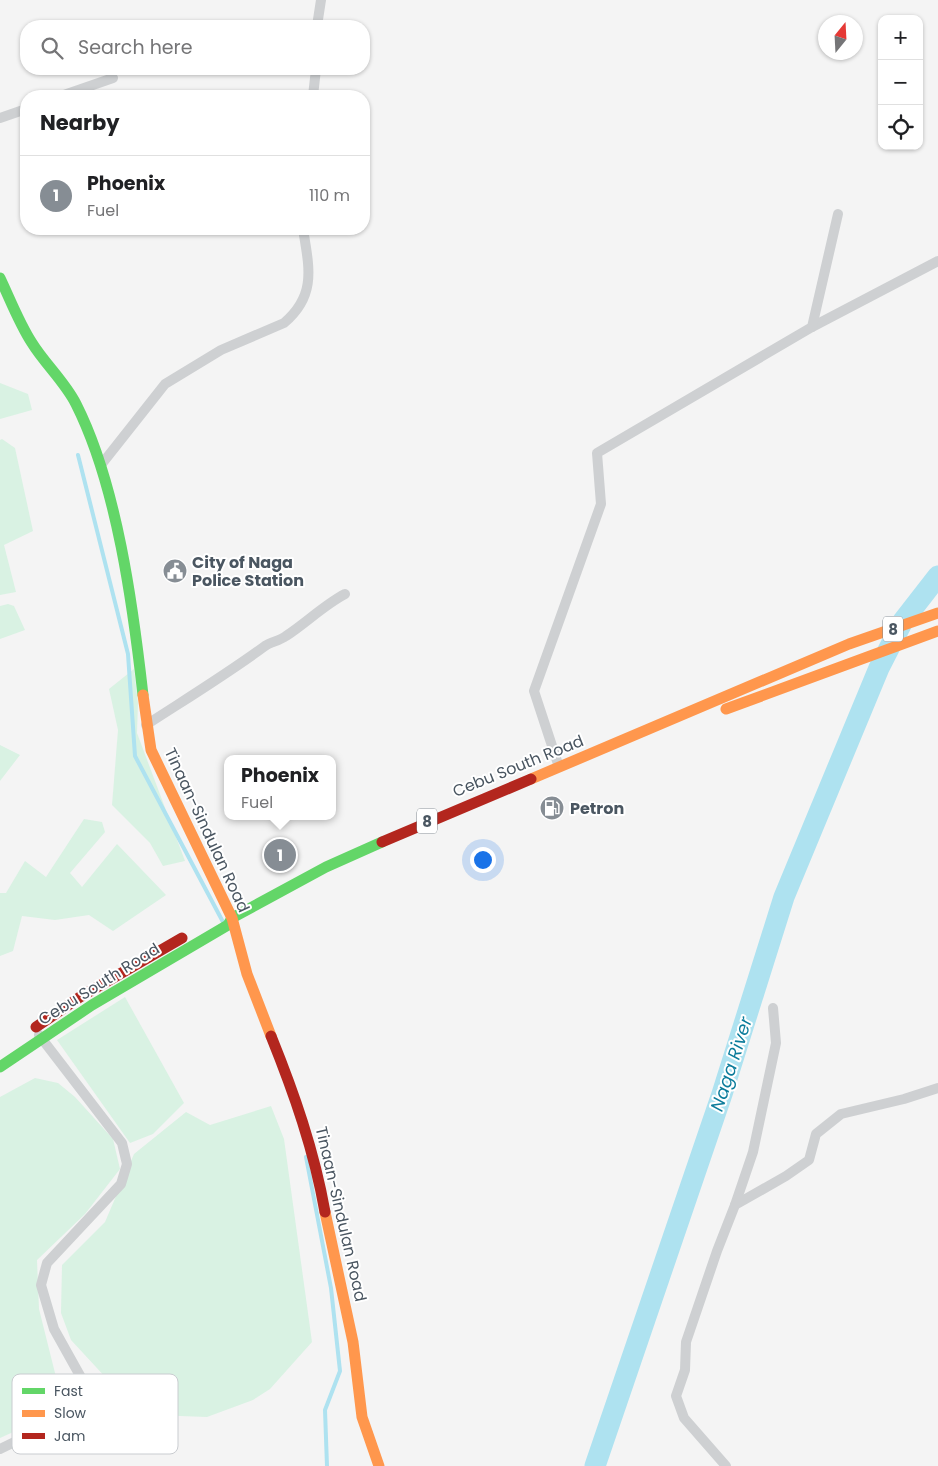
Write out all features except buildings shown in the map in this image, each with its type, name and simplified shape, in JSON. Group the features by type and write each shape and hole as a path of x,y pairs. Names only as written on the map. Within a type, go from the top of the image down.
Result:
{"main road":[{"name":"Tinaan-Sindulan Road","path":"0,278 31,342 76,403 101,465 119,542 137,645 146,725 151,750 228,920 298,1104 319,1178 329,1239 357,1361 362,1417 370,1447 379,1466"},
{"name":"Cebu South Road","path":"228,920 326,867 430,820 629,739 849,644 938,613"},
{"name":"Cebu South Road","path":"629,739 734,707 938,631"},
{"name":"8","path":"213,927 228,920"},
{"name":"Cebu South Road","path":"31,1030 116,975 213,927"},
{"name":"Cebu South Road","path":"0,1067 213,927"}],"street":[{"path":"318,20 321,0"},
{"path":"314,90 315,75"},
{"path":"78,90 113,78"},
{"path":"0,118 20,111"},
{"path":"812,327 838,214"},
{"path":"101,465 165,384 221,350 284,323 292,316 301,305 308,285 310,265 304,235"},
{"path":"559,768 534,692 601,504 597,453 812,327 938,261"},
{"path":"146,725 237,667 266,645 282,639 345,594"},
{"path":"726,1466 684,1418 676,1396 685,1370 686,1342 752,1152 776,1043 773,1008"},
{"path":"31,1030 42,1038 122,1142 127,1164 121,1184 47,1263 41,1284 54,1329 79,1374"},
{"path":"735,1205 809,1160 816,1134 841,1114 904,1099 938,1088"},
{"path":"0,1449 12,1443"}],"green space":[{"path":"0,383 28,394 32,410 0,419"},
{"path":"2,439 15,448 33,531 4,545 16,592 0,595 0,440"},
{"path":"8,604 14,606 25,630 0,639 0,606"},
{"path":"134,669 138,703 137,733 185,861 163,866 150,843 112,805 118,730 109,689"},
{"path":"0,745 20,755 0,781"},
{"path":"84,819 102,822 105,832 70,873 82,887 117,844 166,895 113,931 89,915 55,920 22,916 13,951 0,956 0,893 6,893 25,861 46,877"},
{"path":"125,997 184,1103 153,1134 130,1143 57,1040"},
{"path":"35,1078 58,1083 75,1097 113,1139 120,1169 85,1214 37,1260 39,1309 55,1374 12,1374 12,1433 0,1438 0,1097"},
{"path":"271,1106 284,1139 312,1342 270,1389 253,1400 207,1417 178,1416 178,1374 102,1374 71,1340 61,1313 62,1265 105,1222 134,1154 186,1112 210,1125"}],"waterway":[{"path":"78,455 128,654 135,756 223,922"},
{"name":"Naga River","path":"595,1466 722,1094 784,897 879,668 903,621 938,576"},
{"path":"306,1157 331,1288 340,1371 325,1410 327,1466"}],"traffic: fast":[{"path":"0,278 27,335 76,404 90,436 113,508 121,546 134,623 143,695"},
{"path":"0,1067 92,1005 228,925 232,918 326,867 382,842"}],"traffic: slow":[{"path":"531,779 849,644 938,613"},
{"path":"726,709 938,631"},
{"path":"143,695 151,750 232,918 247,974 271,1036"},
{"path":"325,1212 353,1342 362,1417 379,1466"}],"traffic: jam":[{"path":"382,842 531,779"},
{"path":"36,1027 80,997 182,938"},
{"path":"271,1036 302,1122 315,1166 325,1212"}],"place":[{"name":"City of Naga Police Station","path":"175,571"},
{"name":"Petron","path":"552,808"},
{"name":"Phoenix","path":"280,855"}]}
